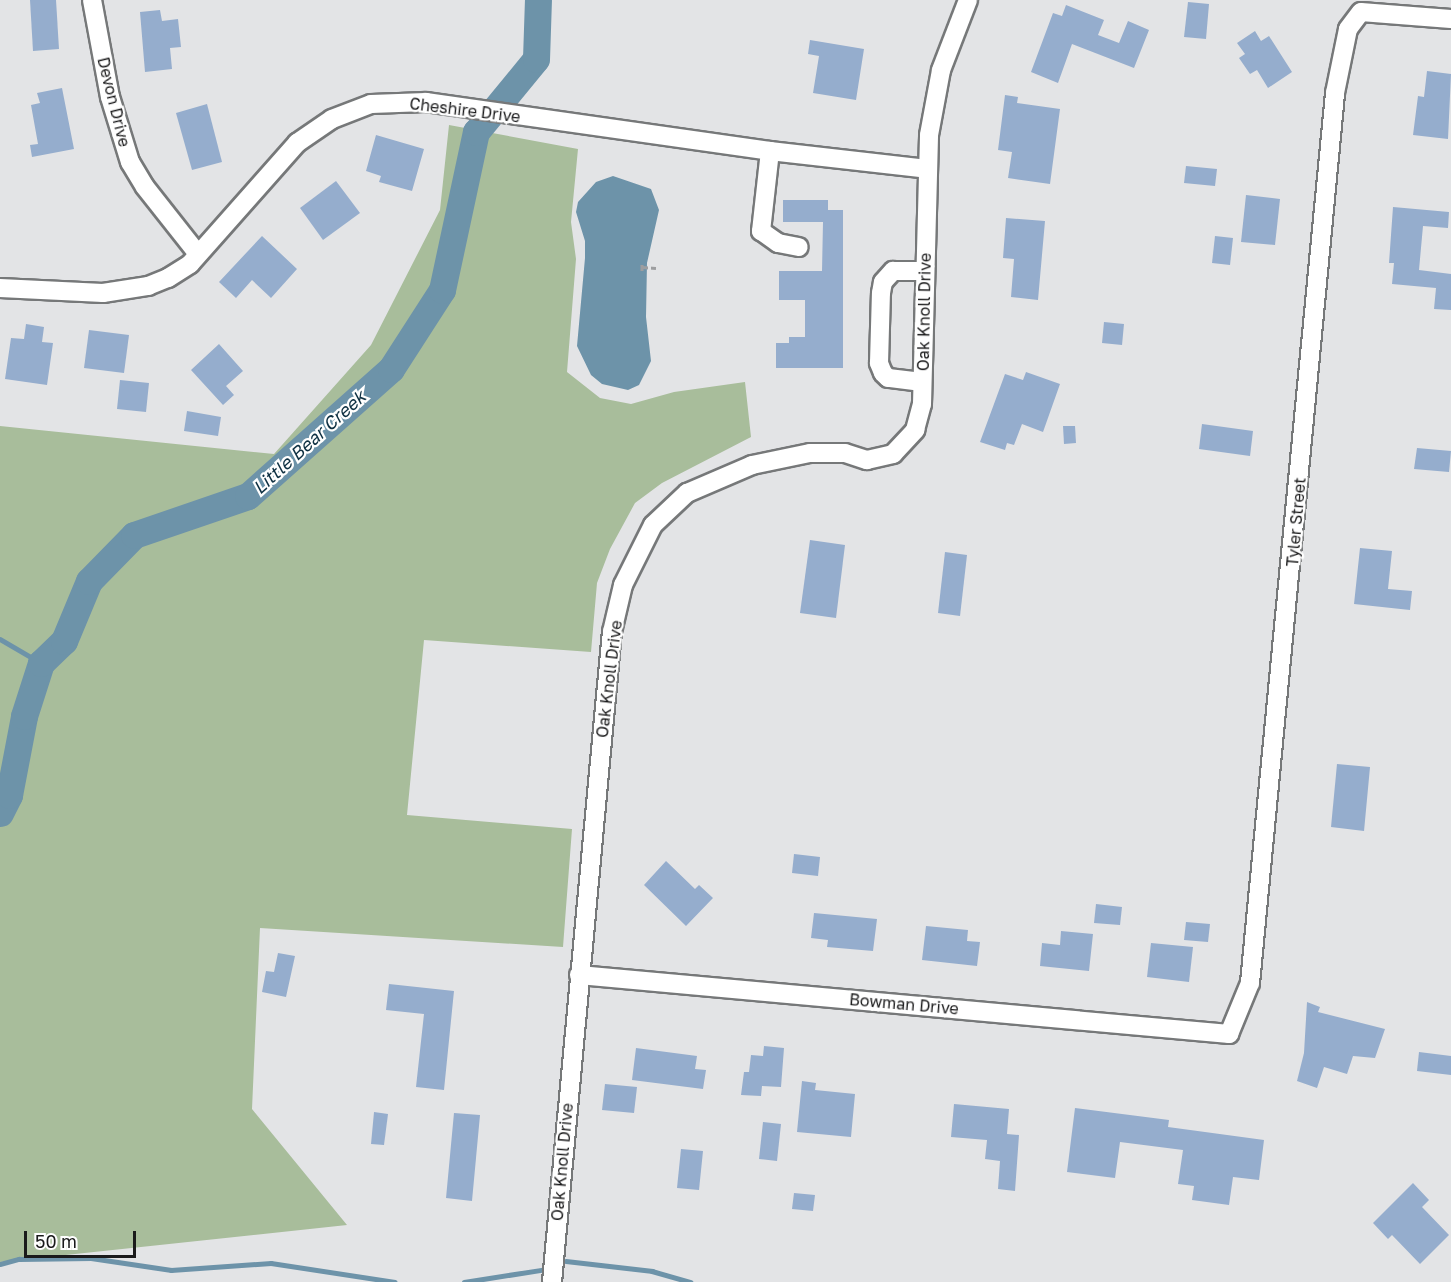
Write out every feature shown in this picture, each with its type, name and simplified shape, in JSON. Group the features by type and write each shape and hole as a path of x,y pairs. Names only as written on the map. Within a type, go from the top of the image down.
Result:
{"street":[{"name":"Devon Drive","path":"92,0 110,97 130,162 145,188 198,254"},
{"name":"Oak Knoll Drive","path":"552,1282 612,632 623,585 653,525 687,493 752,465 810,453 844,453 867,460 894,453 915,430 922,382 927,169 934,95 968,0"},
{"name":"Tyler Street","path":"1229,1034 1250,983 1264,864 1335,93 1348,29 1361,12 1451,19"},
{"name":"Cheshire Drive","path":"0,288 72,294 128,291 168,278 198,254 278,162 332,118 351,109 396,102 473,109 770,151 927,169"},
{"path":"770,151 761,231 778,243 799,247"},
{"path":"922,382 888,378 879,363 883,282 893,272 925,271"},
{"name":"Bowman Drive","path":"579,975 1229,1034"}],"path":[{"path":"642,267 656,268"}],"green space":[{"path":"449,125 578,149 571,222 576,259 567,372 600,398 631,404 674,392 745,382 751,437 662,483 635,503 610,549 597,583 591,652 424,640 407,815 572,829 563,947 260,928 252,1109 347,1225 0,1262 0,426 274,454 371,345 440,210"}],"water":[{"path":"613,176 651,189 659,210 647,263 646,317 651,361 639,385 628,390 602,384 591,375 577,346 585,258 585,241 576,212 578,202 596,182"}],"building":[{"path":"30,0 56,0 59,49 33,51"},
{"path":"1188,2 1209,4 1206,39 1184,37"},
{"path":"1066,5 1104,20 1098,35 1119,43 1128,21 1149,30 1134,68 1072,44 1058,83 1031,72 1053,13 1062,16"},
{"path":"160,10 162,21 178,19 181,47 170,48 172,69 145,72 140,12"},
{"path":"1255,31 1261,41 1269,36 1292,72 1268,88 1257,70 1250,74 1239,58 1245,54 1237,43"},
{"path":"810,40 864,49 856,100 813,93 819,56 808,54"},
{"path":"1427,71 1451,74 1448,139 1413,135 1418,96 1424,97"},
{"path":"62,88 74,149 32,157 30,145 38,144 31,105 40,103 37,93"},
{"path":"1005,95 1018,97 1017,103 1060,109 1050,184 1008,178 1012,152 998,150"},
{"path":"207,104 222,162 192,170 176,113"},
{"path":"376,135 424,149 412,191 379,182 381,176 366,171"},
{"path":"1186,166 1217,169 1215,186 1184,183"},
{"path":"336,181 360,213 323,240 300,208"},
{"path":"1246,195 1280,199 1275,245 1241,242"},
{"path":"783,200 828,200 828,210 843,210 843,368 776,368 776,343 789,343 789,337 805,337 805,300 779,300 779,271 822,271 823,222 783,222"},
{"path":"1393,207 1449,212 1448,228 1423,226 1419,270 1451,274 1451,310 1434,309 1436,288 1392,284 1394,263 1389,263"},
{"path":"1006,218 1045,221 1038,300 1011,297 1014,259 1003,258"},
{"path":"262,236 297,269 271,298 252,280 236,298 219,282"},
{"path":"1215,236 1233,238 1230,265 1212,263"},
{"path":"1104,322 1124,324 1122,345 1102,343"},
{"path":"26,324 44,327 42,342 53,343 47,385 5,379 11,338 24,339"},
{"path":"89,330 129,335 124,373 84,368"},
{"path":"219,344 243,371 226,386 234,395 223,405 191,370"},
{"path":"1026,372 1060,384 1043,432 1022,424 1014,445 1007,443 1005,450 980,442 1005,374 1023,380"},
{"path":"120,380 149,383 146,412 117,409"},
{"path":"187,411 221,417 218,436 184,431"},
{"path":"1202,424 1253,431 1250,456 1199,449"},
{"path":"1063,426 1075,426 1076,443 1064,444"},
{"path":"1417,448 1451,451 1449,472 1414,469"},
{"path":"810,540 845,545 836,618 800,613"},
{"path":"1360,548 1392,551 1388,589 1412,591 1410,610 1354,604"},
{"path":"945,552 967,555 960,616 938,613"},
{"path":"1337,764 1370,767 1364,831 1331,827"},
{"path":"794,854 820,857 818,876 792,873"},
{"path":"666,861 695,889 699,885 713,898 686,926 644,885"},
{"path":"1096,904 1122,907 1120,925 1094,923"},
{"path":"814,913 877,919 873,951 827,947 828,940 811,938"},
{"path":"1186,922 1210,924 1208,942 1184,940"},
{"path":"926,926 968,930 967,941 980,942 977,966 922,960"},
{"path":"1061,931 1093,934 1089,971 1040,966 1042,943 1060,945"},
{"path":"1151,943 1193,947 1189,982 1147,977"},
{"path":"278,953 295,956 286,997 262,992 266,971 274,972"},
{"path":"389,984 454,991 444,1090 416,1087 424,1014 386,1010"},
{"path":"1307,1002 1320,1007 1318,1012 1385,1029 1375,1058 1353,1056 1347,1074 1324,1067 1317,1088 1297,1081 1304,1053"},
{"path":"764,1046 784,1048 781,1087 762,1086 761,1096 741,1095 744,1072 749,1072 751,1055 763,1056"},
{"path":"636,1048 697,1056 695,1069 706,1070 703,1089 632,1080"},
{"path":"1419,1052 1451,1056 1451,1075 1417,1071"},
{"path":"802,1081 816,1083 815,1090 855,1094 851,1137 797,1132"},
{"path":"605,1084 637,1087 634,1113 602,1110"},
{"path":"954,1104 1009,1109 1007,1134 1019,1135 1015,1191 998,1189 1000,1161 985,1159 987,1140 951,1137"},
{"path":"1075,1108 1169,1120 1168,1127 1264,1140 1259,1180 1233,1177 1229,1205 1192,1200 1194,1186 1178,1184 1183,1150 1120,1142 1115,1178 1067,1172"},
{"path":"374,1112 388,1114 384,1145 371,1144"},
{"path":"454,1113 480,1115 472,1201 446,1198"},
{"path":"763,1122 781,1124 777,1161 759,1159"},
{"path":"681,1149 703,1151 699,1190 677,1188"},
{"path":"1413,1183 1429,1200 1422,1207 1449,1235 1420,1264 1392,1235 1388,1239 1373,1223"},
{"path":"794,1193 815,1195 813,1211 792,1209"}],"waterway":[{"name":"Little Bear Creek","path":"0,813 9,795 24,716 41,663 64,641 89,581 134,535 248,496 391,369 442,290 476,132 536,59 538,0"},
{"path":"0,639 41,663"},
{"path":"0,1264 19,1259 91,1258 171,1270 271,1263 395,1282"},
{"path":"566,1261 652,1271 690,1282"},
{"path":"464,1282 541,1270"}]}
